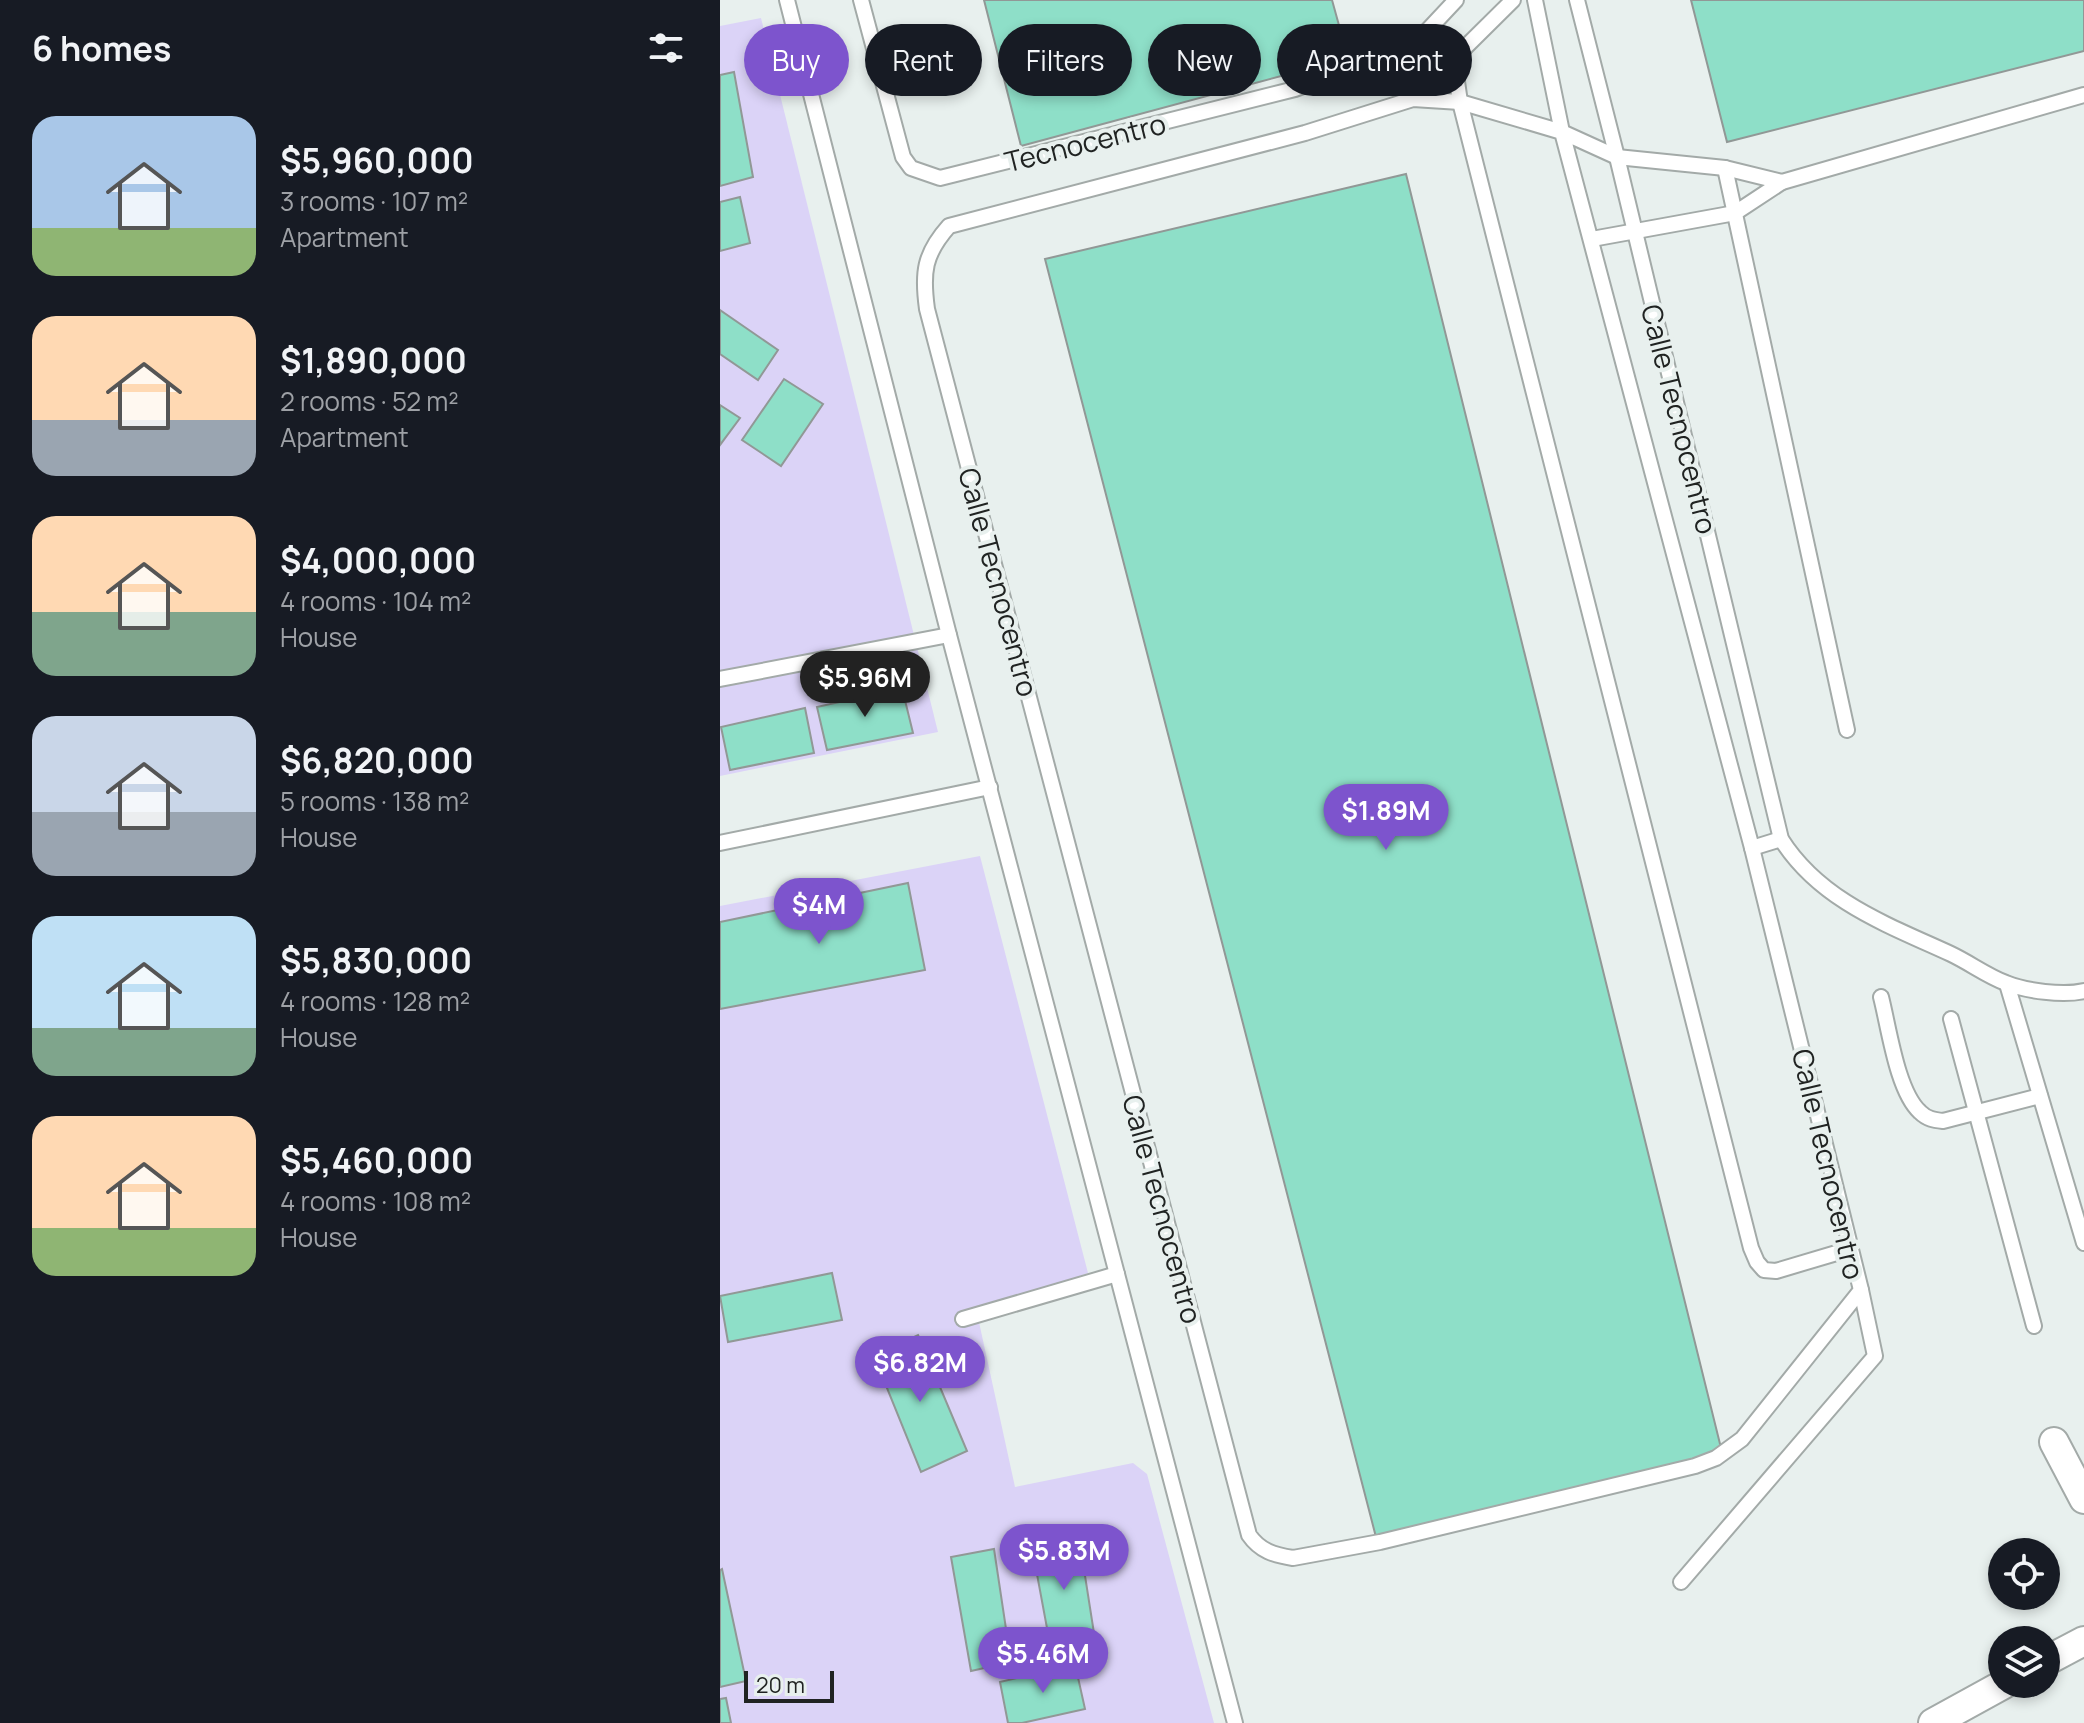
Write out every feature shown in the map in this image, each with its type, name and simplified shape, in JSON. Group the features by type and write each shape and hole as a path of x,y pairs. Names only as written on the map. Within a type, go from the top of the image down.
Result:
{"street":[{"path":"2054,1442 2084,1499"},
{"path":"2060,1654 2084,1641"},
{"path":"1933,1723 1988,1693"}],"lane":[{"path":"787,0 949,635 1235,1723"},
{"name":"Tecnocentro","path":"861,0 903,157 911,168 940,178 1295,89 1393,50 1427,31 1450,3"},
{"name":"Calle Tecnocentro","path":"1472,42 1513,0"},
{"name":"Calle Tecnocentro","path":"1535,0 1562,132 1752,848 1861,1290 1742,1439 1716,1458 1695,1466 1321,1554 1293,1558 1278,1556 1255,1544 1249,1535 927,309 925,265 938,238 949,226 1305,133 1413,99 1460,102 1562,132"},
{"name":"Calle Tecnocentro","path":"1577,0 1781,839 1794,859 1820,884 1877,922 1954,955 2007,984 2068,995 2084,991"},
{"path":"1592,239 1735,213 1782,182 2084,95"},
{"name":"Calle Tecnocentro","path":"1413,99 1416,96"},
{"path":"1459,96 1751,1248 1764,1270 1776,1271 1850,1249"},
{"path":"1562,132 1617,157 1725,168 1782,182"},
{"path":"1725,168 1847,730"},
{"path":"720,679 949,635"},
{"path":"720,843 990,787"},
{"path":"1752,848 1781,839"},
{"path":"2007,984 2084,1243"},
{"path":"1881,997 1905,1090 1918,1111 1931,1120 1943,1121 2040,1096"},
{"path":"1951,1019 2034,1326"},
{"path":"963,1319 1117,1274"},
{"path":"1681,1582 1875,1356 1861,1290"}],"shaded area":[{"path":"761,18 762,24 744,24 744,96 780,96 938,732 720,776 720,26"},
{"path":"980,856 1088,1273 977,1313 1015,1487 1133,1463 1147,1474 1214,1723 720,1723 720,906"}],"building":[{"path":"984,0 1332,0 1339,24 1277,24 1277,77 1261,81 1261,24 1148,24 1148,96 1207,96 1021,146 1008,96 1132,96 1132,24 998,24 998,55"},
{"path":"1691,0 2084,0 2084,51 1727,142"},
{"path":"734,72 753,177 720,186 720,75"},
{"path":"1406,174 1722,1452 1377,1541 1045,259"},
{"path":"740,197 750,243 720,251 720,202"},
{"path":"720,310 778,350 758,380 720,354"},
{"path":"784,379 823,404 781,466 742,440"},
{"path":"720,405 740,418 720,445"},
{"path":"902,688 913,733 827,750 817,707"},
{"path":"805,708 814,753 730,770 721,727"},
{"path":"908,883 925,970 720,1009 720,922"},
{"path":"832,1273 842,1320 728,1342 720,1296"},
{"path":"918,1335 967,1451 921,1472 874,1356"},
{"path":"1078,1531 1096,1646 1052,1655 1031,1542 1036,1538"},
{"path":"994,1549 1011,1662 971,1671 951,1557"},
{"path":"720,1570 746,1681 720,1687"},
{"path":"1075,1664 1085,1709 1022,1723 1008,1723 1000,1682"},
{"path":"726,1698 731,1723 720,1723 720,1699"}]}
